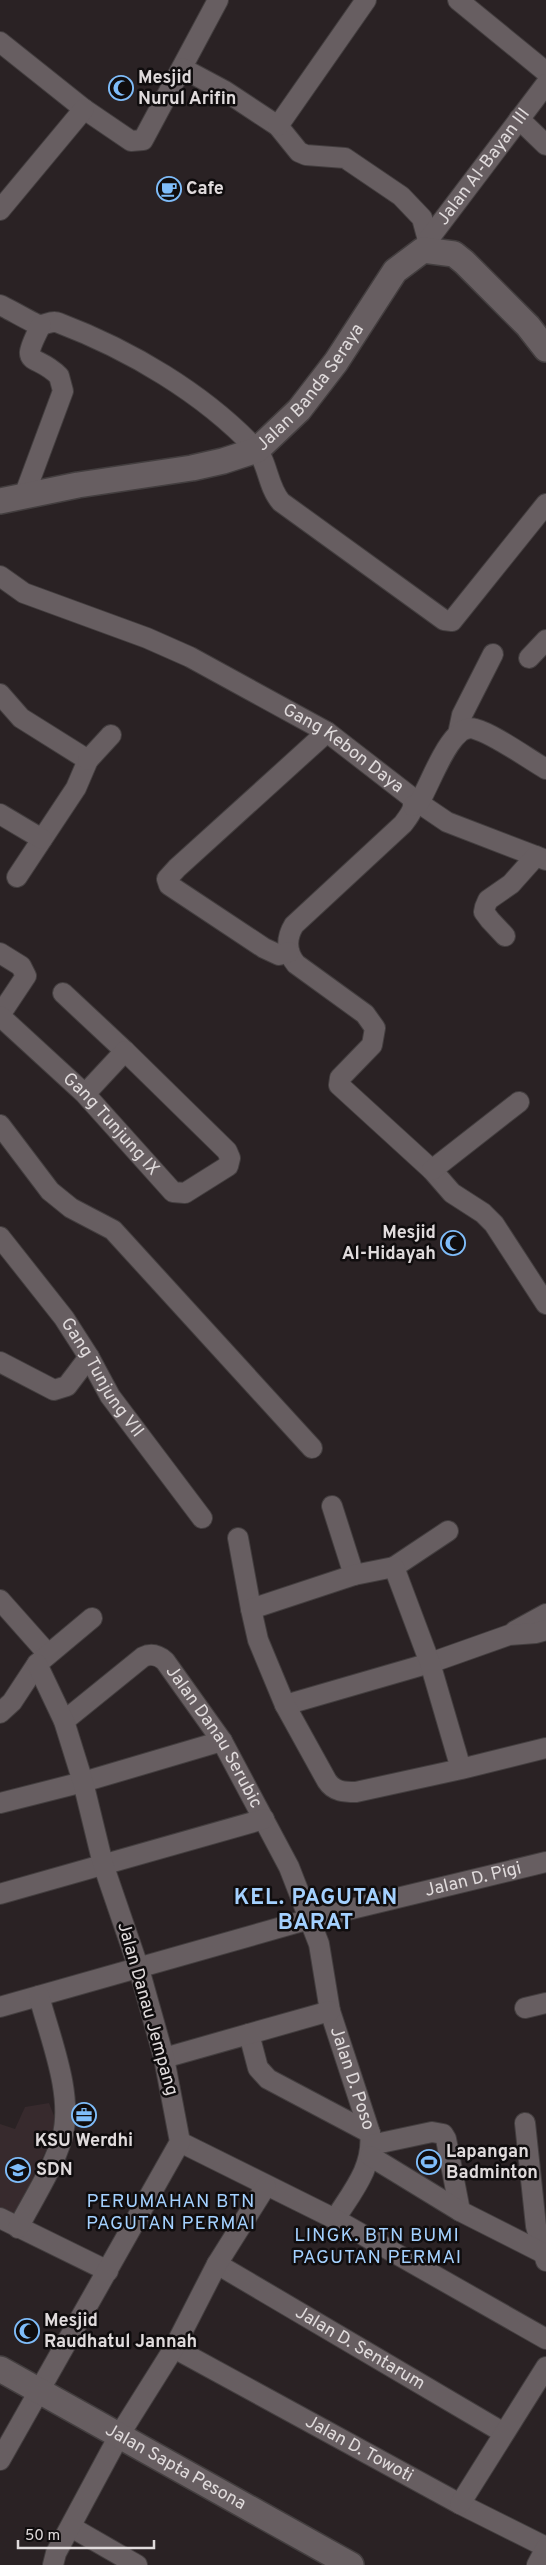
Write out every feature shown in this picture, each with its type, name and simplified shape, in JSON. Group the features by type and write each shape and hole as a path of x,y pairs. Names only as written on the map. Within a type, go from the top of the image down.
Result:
{"street":[{"path":"0,42 84,109 131,141 146,138 218,0"},
{"path":"278,126 366,0"},
{"path":"458,0 546,72"},
{"path":"182,68 225,91 278,126 298,152 306,155 345,158 402,196 422,218 426,245 454,254 464,262 528,326 546,350"},
{"name":"Jalan Al-Bayan III","path":"426,245 546,84"},
{"path":"0,210 84,109"},
{"path":"519,119 546,145"},
{"name":"Jalan Banda Seraya","path":"0,501 78,485 192,468 257,450 304,404 336,362 395,271 426,245"},
{"path":"0,305 41,325"},
{"path":"24,496 63,391 59,376 34,362 29,354 30,346 41,325 49,322 58,323 145,365 218,415 257,450 274,494 281,502 438,616 449,622 452,621 546,504"},
{"name":"Gang Kebon Daya","path":"1,581 24,592 147,638 190,657 327,732 404,791 416,804 402,824 294,925 289,938 289,952"},
{"path":"529,658 546,640"},
{"path":"493,654 462,715 458,734 416,804 448,822 541,858 511,884 488,900 484,912 505,936"},
{"path":"0,694 21,718 88,760"},
{"path":"458,734 466,729 474,728 546,769"},
{"path":"327,732 177,868 167,879 169,885 264,948 279,955 289,952 296,964 365,1014 375,1028 372,1046 338,1082 340,1087 432,1170 452,1192 483,1213 494,1224 546,1304"},
{"path":"17,877 76,788 88,760 111,735"},
{"path":"0,814 42,839"},
{"path":"0,953 21,966 26,976 2,1012"},
{"path":"63,992 124,1051 85,1094"},
{"name":"Gang Tunjung IX","path":"2,1012 85,1094 175,1193 185,1193 228,1166 230,1158 227,1152 124,1051"},
{"path":"432,1170 520,1102"},
{"path":"0,1125 50,1191 71,1208 113,1230 312,1448"},
{"name":"Gang Tunjung VII","path":"0,1237 64,1318 89,1356 110,1396 202,1518"},
{"path":"0,1362 46,1388 57,1390 67,1386 89,1356"},
{"path":"332,1506 354,1575"},
{"path":"251,1609 354,1575 394,1567 448,1531"},
{"path":"238,1538 258,1640 285,1704 327,1781 333,1788 344,1792 356,1792 546,1748"},
{"path":"394,1567 430,1663 461,1769"},
{"name":"Jalan Danau Jempang","path":"0,1600 42,1659 64,1721 83,1782 103,1864 139,1969 164,2058 180,2142"},
{"path":"285,1704 430,1663 509,1635 546,1614"},
{"path":"0,1714 12,1702 42,1659 92,1618"},
{"path":"509,1635 536,1633 546,1630"},
{"name":"Jalan Danau Serubic","path":"64,1721 143,1657 153,1654 164,1661 222,1741 289,1867 312,1924"},
{"path":"0,1803 83,1782 222,1741"},
{"path":"0,1894 264,1819"},
{"name":"Jalan D. Pigi","path":"0,2007 546,1862"},
{"name":"Jalan D. Poso","path":"312,1924 319,1944 330,2011 370,2145"},
{"path":"18,2228 58,2150 66,2114 63,2089 38,1996"},
{"path":"525,2008 546,2003"},
{"path":"164,2058 330,2011"},
{"path":"249,2034 258,2068 268,2079 370,2145 460,2211 545,2258"},
{"path":"526,2123 536,2226 545,2258"},
{"path":"370,2145 432,2132 442,2134 446,2139 460,2211"},
{"path":"0,2460 180,2142 335,2219 546,2340"},
{"path":"335,2219 359,2181 370,2145"},
{"path":"53,2565 56,2553 120,2434 174,2348 217,2264 266,2186"},
{"path":"0,2218 108,2271"},
{"name":"Jalan D. Sentarum","path":"217,2264 504,2433"},
{"name":"Jalan D. Towoti","path":"174,2348 460,2504 546,2548"},
{"path":"460,2504 546,2367"},
{"name":"Jalan Sapta Pesona","path":"0,2369 120,2434 350,2565"},
{"path":"72,2526 137,2565"},
{"path":"537,2565 546,2548"}],"shaded area":[{"name":"SDN","path":"49,2103 58,2126 13,2218 0,2211 0,2124 15,2129 25,2107"}],"place":[{"name":"Mesjid Nurul Arifin","path":"121,88"},
{"name":"Cafe","path":"169,189"},
{"name":"Mesjid Al-Hidayah","path":"453,1243"},
{"name":"KSU Werdhi","path":"84,2115"},
{"name":"Lapangan Badminton","path":"429,2162"},
{"name":"SDN","path":"18,2170"},
{"name":"Mesjid Raudhatul Jannah","path":"27,2331"}],"district":[{"name":"KEL. PAGUTAN BARAT","path":"316,1910"},
{"name":"PERUMAHAN BTN PAGUTAN PERMAI","path":"171,2213"},
{"name":"LINGK. BTN BUMI PAGUTAN PERMAI","path":"377,2247"}]}
